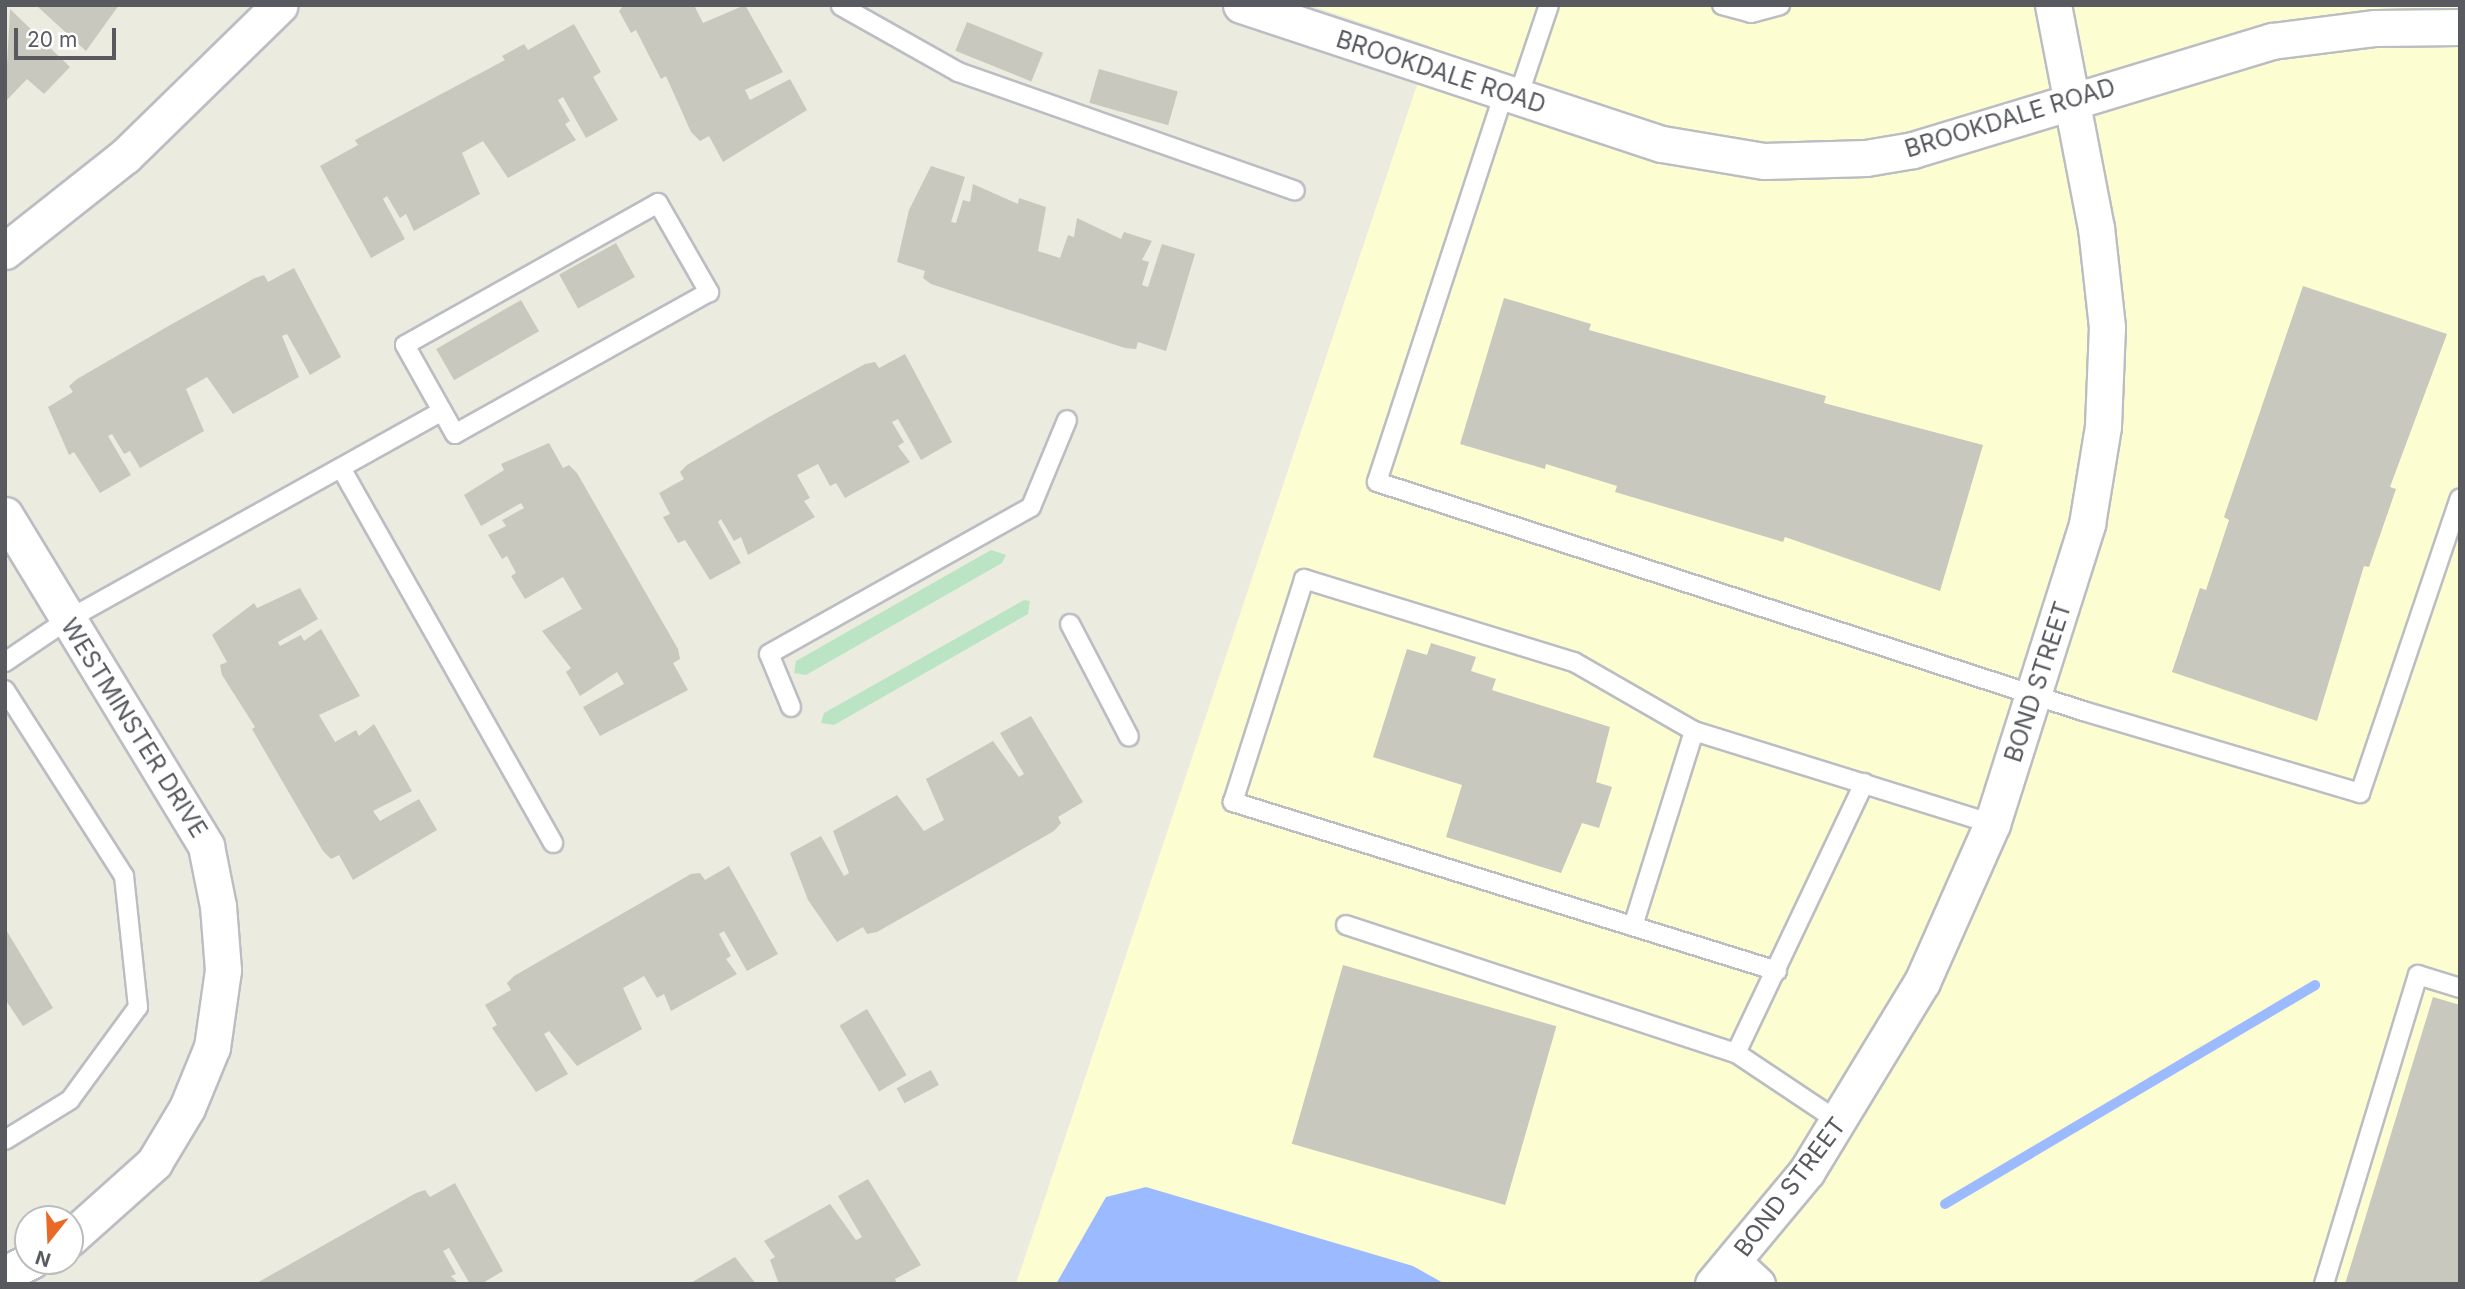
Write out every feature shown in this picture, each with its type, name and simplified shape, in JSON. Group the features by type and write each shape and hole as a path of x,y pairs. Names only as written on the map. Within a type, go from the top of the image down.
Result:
{"street":[{"path":"5,251 125,156 280,5"},
{"name":"BROOKDALE ROAD","path":"1241,5 1662,144 1764,161 1828,161 1913,150 2272,41 2375,28 2460,27"},
{"name":"BOND STREET","path":"1734,1277 1840,1123 1922,982 1992,824 2036,695 2087,524 2107,376 2103,277 2073,100 2053,5"},
{"name":"WESTMINSTER DRIVE","path":"5,515 206,846 223,970 212,1047 187,1108 154,1163 84,1226"}],"lane":[{"path":"1549,5 1511,95 1377,482 2036,695 2360,793 2460,498"},
{"path":"1722,5 1751,13 1780,5"},
{"path":"841,6 958,72 1295,191"},
{"path":"658,203 709,292 455,434 442,411 405,345 658,203"},
{"path":"5,662 67,621 442,411"},
{"path":"791,707 769,654 1031,508 1067,421"},
{"path":"341,468 553,842"},
{"path":"1777,971 1233,802 1304,579 1574,662 1694,731 1992,824"},
{"path":"1070,624 1129,737"},
{"path":"5,690 124,876 138,1007 70,1100 5,1140"},
{"path":"1633,926 1694,731"},
{"path":"1736,1053 1864,783"},
{"path":"1346,925 1736,1053 1840,1123"},
{"path":"2323,1284 2418,975 2460,988"}],"shaded area":[{"path":"1309,5 2460,5 2460,1284 1016,1284 1430,46"},
{"path":"991,550 1006,555 1002,563 806,675 794,673 796,661"},
{"path":"1024,600 1030,601 1028,614 834,725 821,723 824,713"}],"water":[{"path":"1146,1187 1413,1266 1445,1284 1056,1284 1106,1197"}],"building":[{"path":"40,5 119,5 86,51 38,7"},
{"path":"624,5 694,5 703,23 745,5 783,72 745,90 750,100 790,79 807,110 723,162 709,136 700,141 691,132 666,76 661,79 636,30 631,33 619,11"},
{"path":"10,9 70,67 44,94 27,79 5,102"},
{"path":"967,22 1043,53 1031,81 955,51"},
{"path":"574,24 601,72 593,77 618,120 586,138 563,97 558,100 570,121 565,124 576,140 508,178 483,141 462,153 480,194 414,231 406,214 400,218 387,196 383,199 405,239 371,258 320,166 358,145 355,140 505,60 502,56 524,44 528,50"},
{"path":"1099,69 1178,92 1168,125 1089,103"},
{"path":"931,166 965,177 951,222 956,223 963,200 970,202 973,184 1018,204 1019,198 1046,207 1038,251 1060,258 1068,235 1074,237 1077,218 1121,239 1124,232 1152,241 1142,260 1149,262 1142,285 1148,287 1162,244 1195,254 1166,351 1138,342 1136,349 1125,348 931,284 923,278 925,271 897,262 909,210"},
{"path":"616,243 635,277 578,309 559,275"},
{"path":"294,268 341,357 310,375 287,334 282,336 299,377 233,414 207,377 186,389 204,431 140,468 130,451 124,454 112,434 108,436 131,475 100,493 74,452 69,455 48,407 73,392 69,386 77,379 172,324 255,278 264,275 268,282"},
{"path":"2303,286 2447,334 2390,487 2396,489 2369,567 2364,566 2317,721 2172,672 2200,588 2206,590 2229,520 2224,517"},
{"path":"1504,298 1591,324 1589,330 1826,396 1824,403 1983,445 1940,591 1785,537 1783,542 1615,492 1617,486 1546,464 1545,469 1460,444"},
{"path":"521,300 539,331 454,380 436,349"},
{"path":"905,354 952,442 921,460 898,419 892,422 904,442 898,446 910,462 845,498 836,483 830,486 818,464 797,475 810,498 804,501 815,517 748,555 741,537 734,541 721,519 718,522 741,563 710,580 685,540 678,543 663,517 670,514 659,493 684,479 680,472 687,465 769,417 865,364 875,362 879,368"},
{"path":"549,443 563,468 569,465 577,473 678,649 680,659 673,663 688,690 600,736 583,707 624,684 617,672 580,696 566,672 571,668 542,631 582,609 563,577 525,599 511,576 516,573 507,556 502,559 488,535 506,526 502,520 524,508 521,503 481,526 464,495 504,470 501,464"},
{"path":"300,588 318,619 278,642 280,646 301,635 304,641 321,629 360,696 319,715 335,742 356,730 359,736 374,724 412,791 373,811 380,821 419,799 437,830 353,880 339,855 331,859 323,851 252,729 255,727 222,675 220,665 227,662 212,635 254,603 257,608"},
{"path":"1431,643 1476,657 1471,671 1496,679 1492,690 1610,727 1596,782 1612,787 1599,828 1582,823 1561,873 1446,837 1462,785 1373,757 1407,649 1427,655"},
{"path":"1031,716 1083,802 1058,817 1061,823 1054,831 877,932 867,934 863,927 837,942 808,900 790,853 821,836 844,876 849,873 833,831 897,795 924,831 944,820 926,779 993,741 1019,777 1024,774 1000,733"},
{"path":"729,866 778,954 747,971 724,931 719,934 731,956 726,959 737,974 671,1011 664,994 657,998 644,976 623,988 642,1029 577,1066 549,1031 544,1034 568,1074 536,1092 492,1028 497,1025 485,1005 511,990 507,983 514,976 691,874 700,873 705,880"},
{"path":"5,928 53,1008 23,1026 5,999"},
{"path":"1343,965 1556,1026 1505,1205 1292,1144"},
{"path":"2433,997 2460,1005 2460,1284 2345,1284"},
{"path":"867,1009 907,1075 879,1091 840,1025"},
{"path":"931,1070 939,1085 905,1103 897,1088"},
{"path":"868,1179 921,1265 895,1279 897,1284 779,1284 770,1260 775,1257 764,1241 830,1204 856,1240 862,1237 838,1196"},
{"path":"455,1183 503,1271 481,1284 470,1284 449,1248 443,1251 456,1274 451,1276 459,1284 255,1284 416,1193 425,1190 430,1197"},
{"path":"735,1257 756,1284 689,1284"}],"waterway":[{"path":"1945,1204 2315,985"}]}
